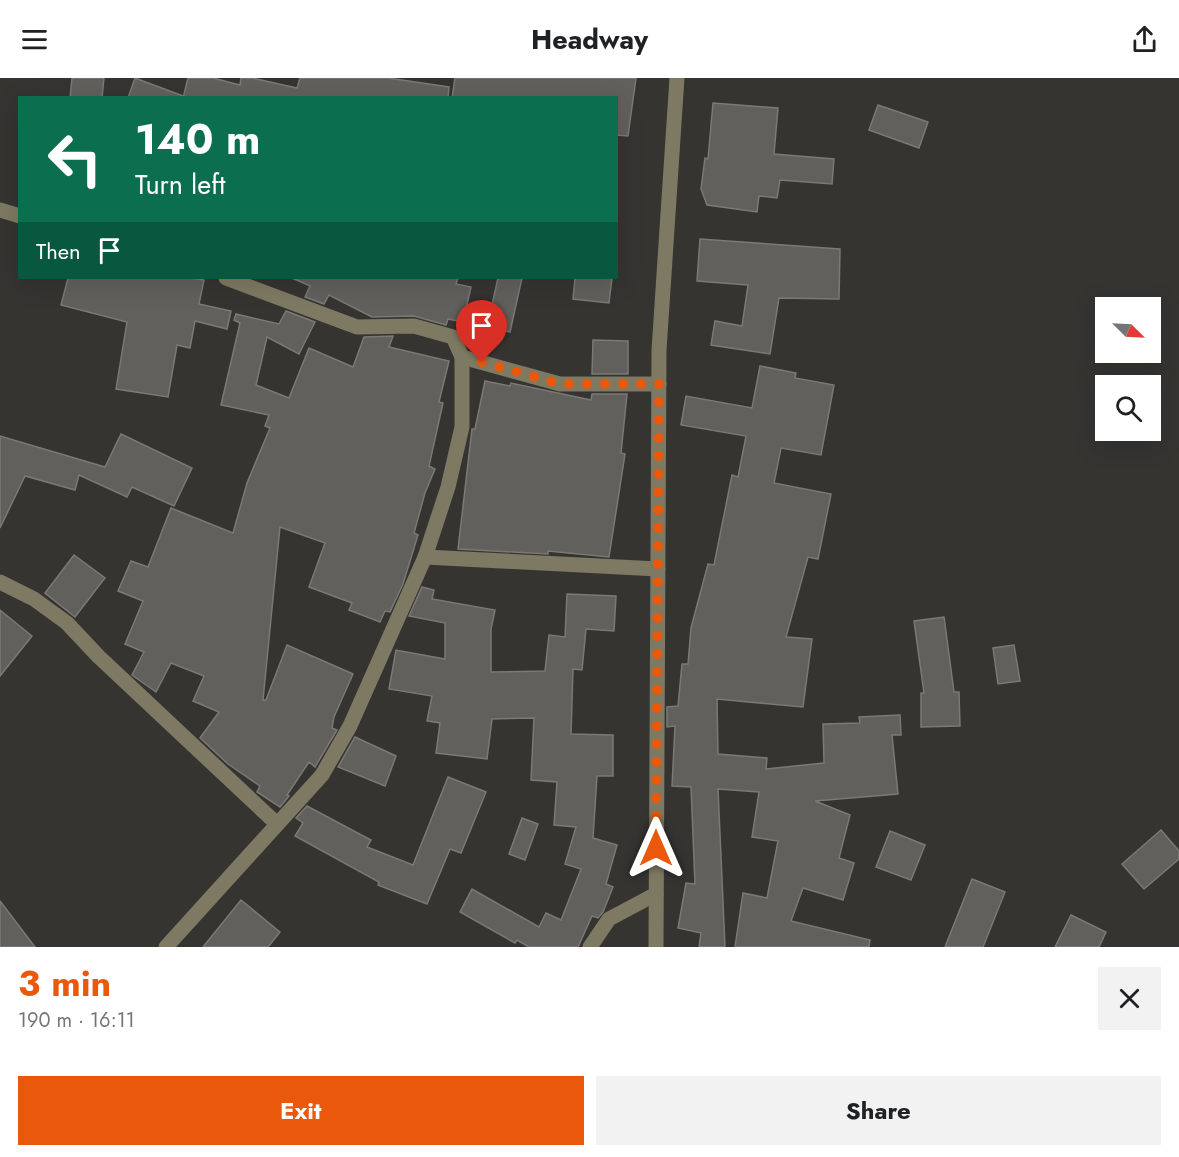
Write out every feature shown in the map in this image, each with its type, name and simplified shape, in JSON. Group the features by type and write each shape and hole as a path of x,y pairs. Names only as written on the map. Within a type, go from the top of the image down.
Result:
{"street":[{"path":"656,947 659,384 677,78"},
{"path":"0,210 18,215"},
{"path":"166,947 322,775 350,726 425,557 448,487 462,427 462,357 453,337 414,326 357,327 229,279"},
{"path":"462,357 560,384 659,384"},
{"path":"425,557 658,569"},
{"path":"0,582 34,599 67,622 98,656 277,824"},
{"path":"590,947 609,919 656,894"}],"building":[{"path":"72,78 104,78 102,96 70,96"},
{"path":"135,78 183,96 129,96"},
{"path":"188,78 213,78 240,85 241,78 252,78 297,88 300,78 388,78 449,87 448,96 184,96"},
{"path":"455,78 636,78 628,136 618,135 618,96 452,96"},
{"path":"713,103 778,108 774,154 834,159 832,184 780,180 777,198 759,196 757,212 707,205 701,189 705,158 708,159"},
{"path":"878,105 928,122 919,148 869,130"},
{"path":"700,239 840,249 839,299 779,298 770,354 711,345 715,321 742,326 748,285 697,281"},
{"path":"68,279 198,279 204,280 199,304 231,311 227,329 195,321 190,348 177,345 168,397 116,389 127,322 61,305"},
{"path":"294,279 458,279 456,284 471,287 463,322 448,319 446,325 414,316 372,317 329,295 324,304 305,297 310,286"},
{"path":"498,279 522,279 510,332 487,327"},
{"path":"575,279 612,279 609,303 573,299"},
{"path":"286,311 315,322 299,354 267,337 256,385 289,398 309,348 353,367 364,337 393,336 389,347 449,361 439,402 443,403 429,466 435,469 425,493 414,533 418,535 403,584 390,612 385,611 380,622 349,610 352,603 309,587 325,543 280,527 263,700 266,700 287,645 353,674 334,717 332,728 337,730 315,767 309,762 280,807 257,792 260,786 228,764 200,738 219,712 193,701 204,676 171,663 156,692 132,675 144,652 125,644 143,601 118,591 131,561 148,567 171,508 233,533 247,483 270,428 265,426 269,415 221,405 240,323 234,320 236,314 279,324"},
{"path":"593,340 628,341 628,374 592,374"},
{"path":"760,366 796,373 795,378 834,385 821,455 781,448 774,483 831,494 818,559 808,557 786,637 812,639 803,707 717,699 718,754 767,758 766,769 824,763 823,724 860,723 859,717 900,715 901,735 892,735 898,794 815,801 850,815 839,858 854,863 843,900 803,888 791,921 870,940 869,947 735,947 743,893 767,898 778,841 752,837 759,792 718,789 725,947 699,947 701,933 678,928 686,883 695,884 691,787 672,786 675,726 667,727 667,707 678,706 682,664 688,664 691,628 708,564 714,565 732,475 738,477 746,436 681,425 686,396 752,408"},
{"path":"485,381 510,386 511,383 591,400 592,394 627,394 621,453 625,454 609,557 548,551 548,554 458,549 472,429 475,429"},
{"path":"121,434 192,468 174,506 132,487 127,497 79,475 75,490 25,476 0,528 0,436 105,467"},
{"path":"74,555 105,578 75,617 45,593"},
{"path":"422,587 434,590 432,599 495,610 491,629 491,672 545,671 549,635 565,637 567,594 616,596 614,631 586,629 582,670 573,669 571,734 613,735 613,776 597,776 593,838 617,845 606,884 613,887 603,912 598,918 592,916 578,947 529,947 517,940 515,943 460,912 472,889 539,927 546,913 561,920 581,869 565,864 576,827 554,825 557,782 531,780 534,718 492,719 487,759 436,753 440,723 427,721 432,696 389,689 396,650 445,659 445,623 409,616"},
{"path":"0,610 32,636 0,676"},
{"path":"944,617 954,692 959,692 960,726 921,727 921,693 924,693 914,621"},
{"path":"1014,645 1020,681 998,684 993,648"},
{"path":"355,737 396,756 385,786 338,767"},
{"path":"448,777 486,792 461,853 450,849 427,904 378,885 379,882 295,836 303,823 296,818 307,806 371,840 367,847 413,865"},
{"path":"522,818 538,824 525,860 509,854"},
{"path":"1161,830 1179,851 1179,859 1144,889 1122,864"},
{"path":"890,831 925,845 911,880 876,867"},
{"path":"972,879 1005,892 983,947 945,947"},
{"path":"241,900 280,932 268,947 203,947"},
{"path":"0,901 35,947 0,947"},
{"path":"1071,915 1106,932 1099,947 1055,947"}],"route":[{"path":"482,362 560,384 659,384 656,848"}]}
